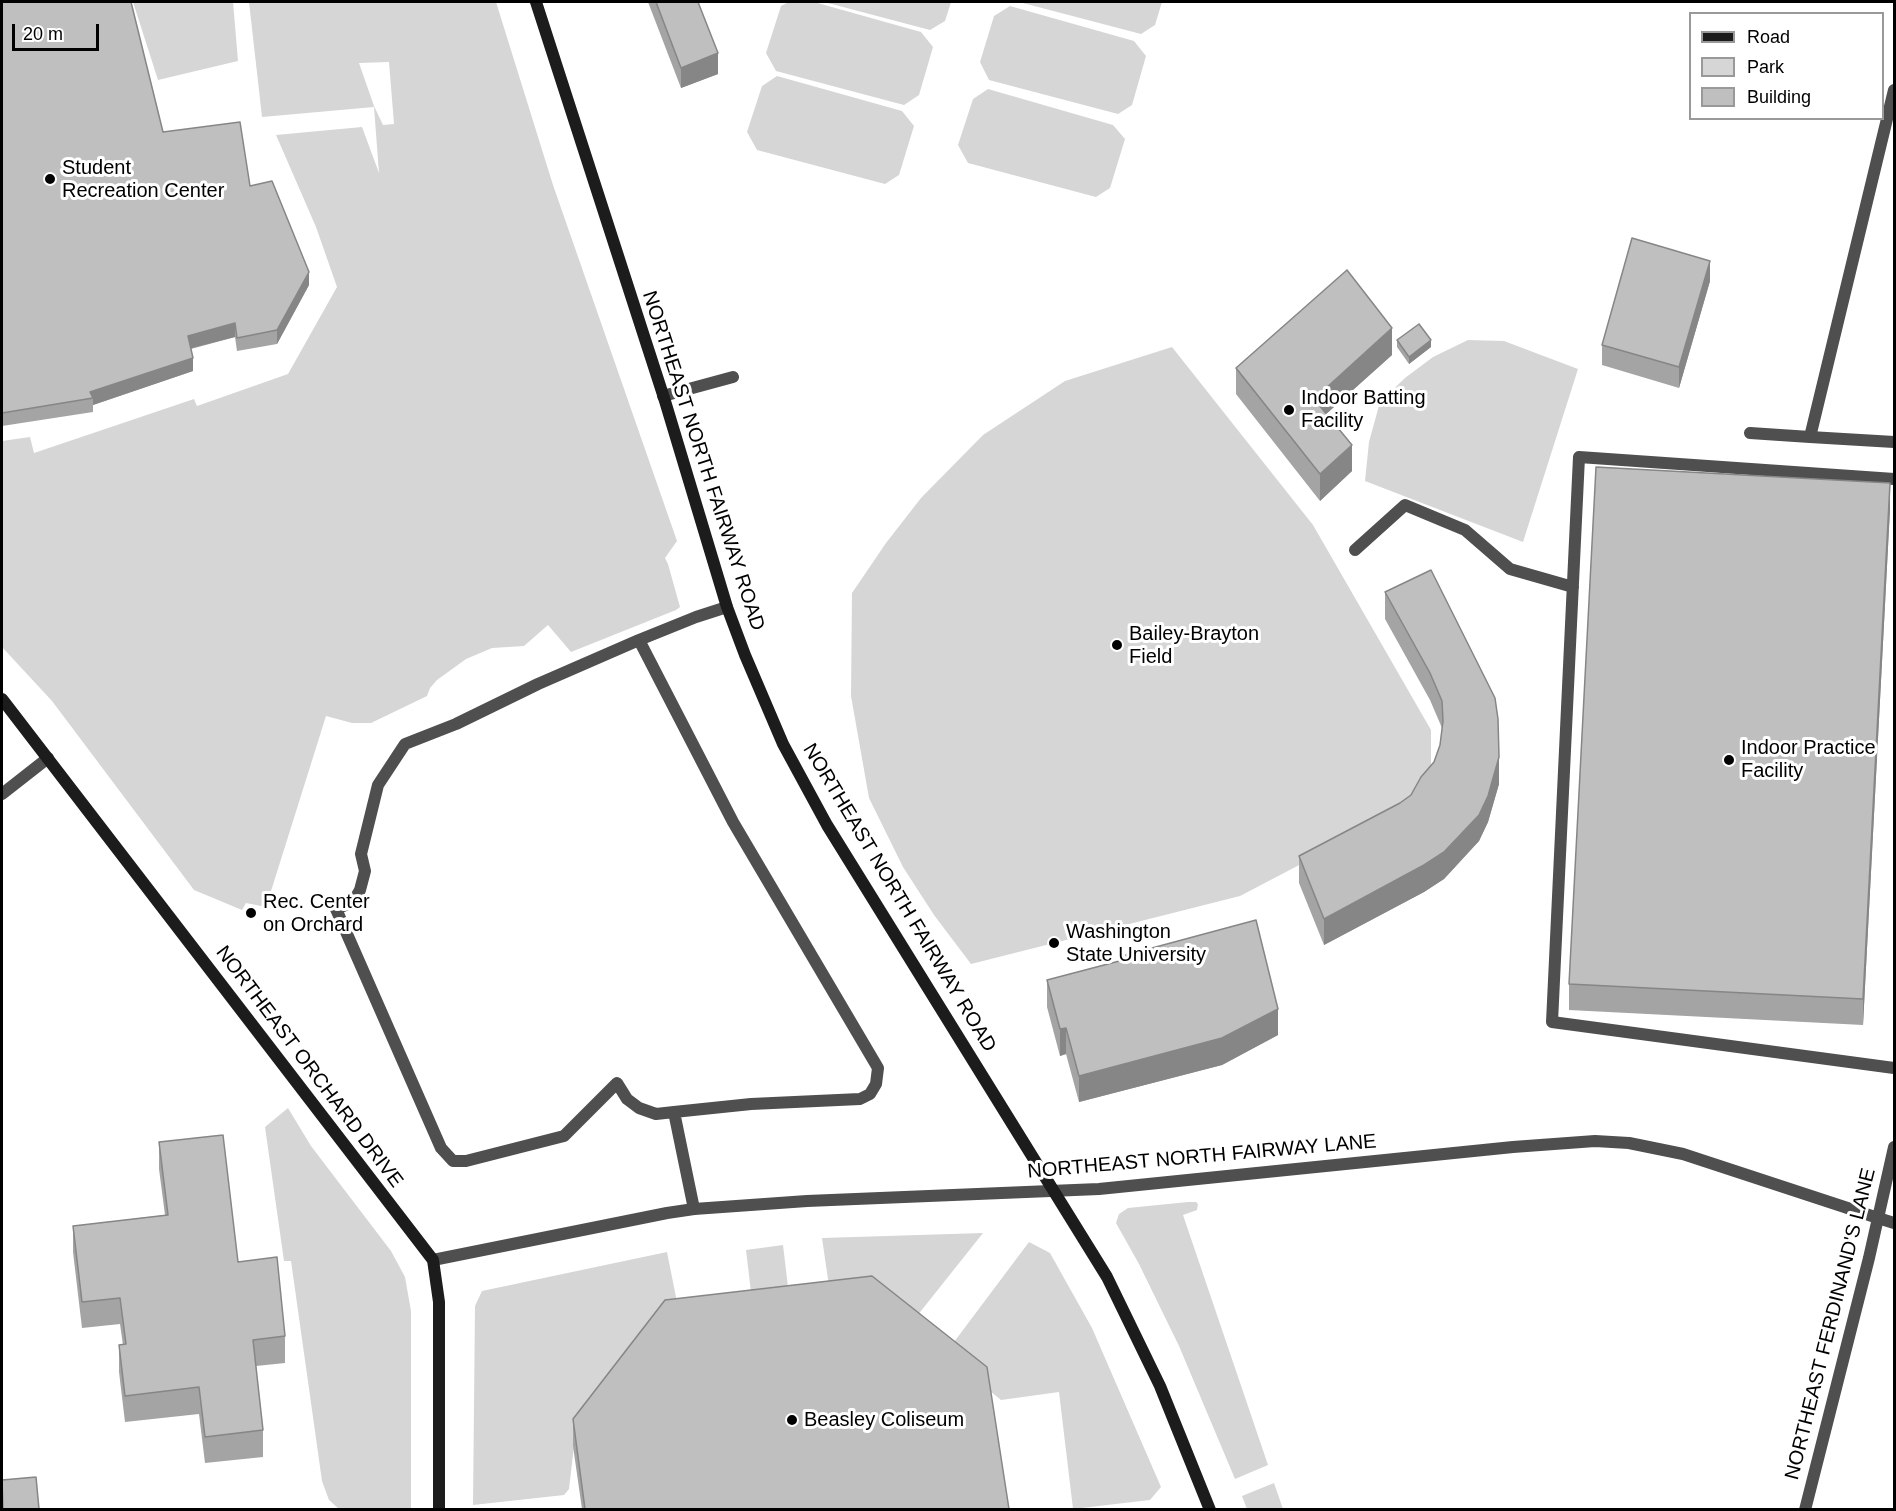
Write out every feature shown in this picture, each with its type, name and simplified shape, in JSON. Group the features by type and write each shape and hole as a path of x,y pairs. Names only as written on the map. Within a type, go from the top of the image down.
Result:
{"street":[{"name":"NORTHEAST NORTH FAIRWAY ROAD","path":"536,2 663,396 727,607 783,744 827,825 1107,1277 1164,1395 1210,1509"},
{"path":"1810,437 1894,90"},
{"path":"663,396 733,377"},
{"path":"1750,433 1894,442"},
{"path":"1894,479 1579,457 1552,1022 1894,1068"},
{"path":"1355,550 1406,505 1465,530 1510,569 1573,587"},
{"path":"639,640 733,822 878,1068 876,1084 870,1094 860,1100 751,1104 656,1114 639,1108 627,1099 617,1083 564,1136 466,1161 453,1161 441,1148 336,909 352,902 360,890 365,871 361,854 378,785 405,744 456,724 538,684 639,640 727,607"},
{"name":"NORTHEAST ORCHARD DRIVE","path":"2,699 433,1260 439,1302 440,1509"},
{"path":"2,795 48,758"},
{"path":"674,1112 694,1209"},
{"name":"NORTHEAST NORTH FAIRWAY LANE","path":"433,1260 694,1209 807,1201 1099,1189 1491,1149 1595,1141 1640,1145 1683,1154 1894,1223"},
{"name":"NORTHEAST FERDINAND'S LANE","path":"1805,1509 1894,1148"}],"green space":[{"path":"133,2 233,2 238,61 158,80"},
{"path":"249,2 496,2 553,185 677,541 665,558 680,607 571,652 548,625 524,646 492,648 466,659 437,680 427,696 371,723 352,723 326,716 266,907 246,903 242,910 194,890 52,701 2,647 2,441 30,437 34,453 194,399 197,406 288,374 337,287 316,227 276,135 362,127 379,173 374,107 262,117","holes":["389,62 394,124 383,125 359,63"]},
{"path":"789,2 814,2 921,32 933,47 919,95 904,105 776,71 766,53 781,6"},
{"path":"824,2 951,2 945,21 930,30"},
{"path":"1019,2 1162,2 1155,25 1141,34"},
{"path":"1010,6 1134,41 1146,56 1132,105 1118,114 989,80 980,62 994,16"},
{"path":"777,76 902,111 914,126 899,175 885,184 757,150 747,132 762,86"},
{"path":"988,89 1113,125 1125,139 1110,188 1096,197 968,163 958,145 973,99"},
{"path":"1468,340 1504,341 1578,369 1523,542 1365,481 1369,442 1380,402 1405,378 1433,357"},
{"name":"Bailey-Brayton Field","path":"1172,347 1313,525 1431,730 1431,770 1408,808 1240,896 971,964 934,915 903,867 869,798 851,696 852,593 886,543 921,498 983,435 1065,381"},
{"path":"288,1108 311,1146 391,1251 405,1277 411,1311 411,1509 339,1509 329,1500 322,1481 291,1261 284,1261 265,1127"},
{"path":"1188,1202 1198,1204 1197,1210 1183,1215 1268,1465 1235,1479 1179,1346 1116,1223 1119,1214 1128,1208"},
{"path":"983,1233 917,1316 831,1300 822,1238"},
{"path":"1029,1242 1050,1253 1092,1328 1161,1487 1150,1500 1073,1509 1059,1392 1001,1400 945,1354"},
{"path":"783,1245 790,1304 753,1309 746,1250"},
{"path":"667,1252 677,1302 574,1446 569,1489 564,1495 473,1505 475,1306 482,1291"},
{"path":"1274,1483 1283,1509 1247,1509 1242,1496"}],"building":[{"name":"Student Recreation Center","path":"2,2 131,2 163,132 240,122 250,186 272,181 309,272 277,330 237,338 235,323 188,336 193,358 90,392 93,398 2,413"},
{"path":"656,2 698,2 718,53 681,68"},
{"path":"1632,238 1710,261 1679,367 1602,345"},
{"name":"Indoor Batting Facility","path":"1347,270 1392,328 1314,399 1352,445 1320,474 1236,368"},
{"path":"1419,324 1431,340 1409,357 1397,340"},
{"name":"Indoor Practice Facility","path":"1596,467 1890,483 1863,999 1569,984"},
{"path":"1431,570 1495,698 1499,757 1488,796 1479,815 1444,852 1324,919 1299,856 1411,795 1421,777 1434,762 1440,745 1443,721 1442,701 1430,673 1385,592"},
{"path":"1256,920 1278,1009 1222,1038 1079,1076 1066,1028 1060,1029 1047,980 1127,959 1126,955"},
{"path":"223,1135 238,1262 277,1257 285,1336 253,1340 263,1430 205,1437 199,1387 125,1396 119,1345 126,1344 120,1298 82,1302 73,1226 168,1215 159,1142"},
{"name":"Beasley Coliseum","path":"872,1276 987,1367 1009,1509 585,1509 573,1419 665,1300"},
{"path":"36,1477 39,1509 3,1509 2,1480"}],"place":[{"name":"Student Recreation Center","path":"50,179"},
{"name":"Indoor Batting Facility","path":"1289,410"},
{"name":"Bailey-Brayton Field","path":"1117,645"},
{"name":"Indoor Practice Facility","path":"1729,760"},
{"name":"Rec. Center on Orchard","path":"251,913"},
{"name":"Washington State University","path":"1054,943"},
{"name":"Beasley Coliseum","path":"792,1420"}]}
